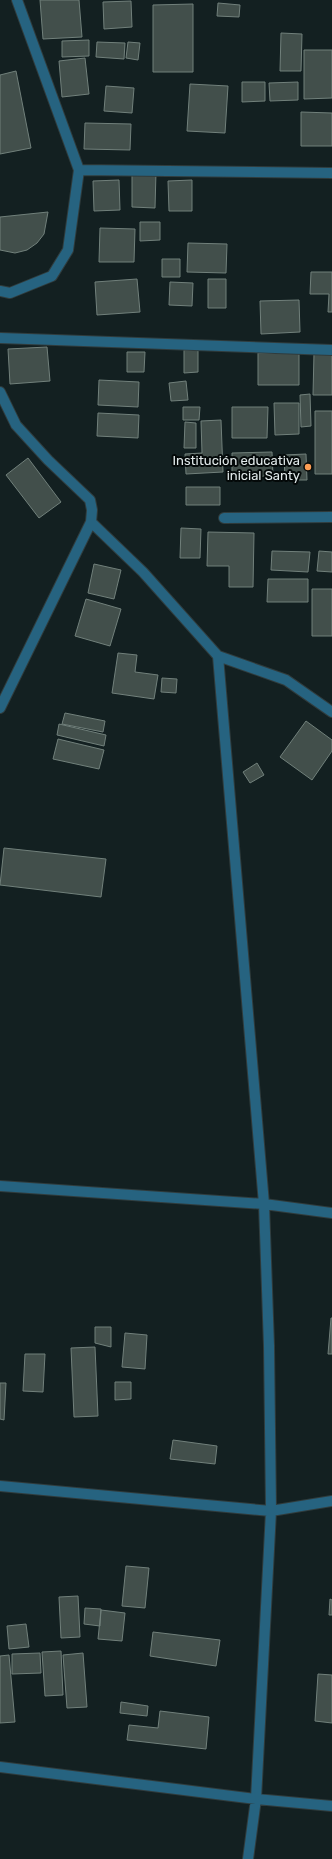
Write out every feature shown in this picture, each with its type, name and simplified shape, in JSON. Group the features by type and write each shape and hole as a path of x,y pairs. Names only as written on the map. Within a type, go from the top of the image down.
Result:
{"street":[{"path":"0,291 10,293 52,276 68,250 79,170 17,0"},
{"path":"79,170 332,173"},
{"path":"0,338 332,350"},
{"path":"0,392 16,425 48,460 90,500 92,510 91,522 0,708"},
{"path":"224,518 332,517"},
{"path":"91,522 143,572 218,656 286,680 332,712"},
{"path":"218,656 264,1204 269,1346 271,1511 256,1799 248,1859"},
{"path":"0,1186 264,1204 332,1213"},
{"path":"0,1486 271,1511 332,1501"},
{"path":"0,1767 256,1799 332,1806"}],"building":[{"path":"40,0 79,0 82,37 43,39"},
{"path":"131,1 132,27 104,29 103,2"},
{"path":"218,3 240,5 239,17 217,16"},
{"path":"193,4 193,72 153,72 153,5"},
{"path":"281,33 302,34 301,71 280,71"},
{"path":"89,40 89,56 62,57 62,41"},
{"path":"97,42 125,43 124,59 96,57"},
{"path":"128,42 140,43 138,60 126,58"},
{"path":"304,50 332,50 332,98 304,99"},
{"path":"85,58 89,94 62,97 59,61"},
{"path":"16,71 31,148 0,154 0,75"},
{"path":"242,82 265,82 265,101 242,102"},
{"path":"298,82 298,100 270,101 269,83"},
{"path":"190,84 228,86 225,133 187,131"},
{"path":"106,86 134,88 132,113 104,111"},
{"path":"301,112 332,113 332,146 301,146"},
{"path":"85,123 131,124 130,150 84,149"},
{"path":"132,171 156,172 155,208 132,207"},
{"path":"119,180 120,210 94,211 93,181"},
{"path":"192,180 192,211 169,211 168,181"},
{"path":"48,212 44,234 37,243 27,250 15,253 0,250 0,217"},
{"path":"140,222 160,222 160,240 140,241"},
{"path":"100,228 135,229 134,262 99,262"},
{"path":"188,243 227,244 226,273 187,272"},
{"path":"162,259 180,259 180,277 162,277"},
{"path":"311,272 332,272 332,312 328,312 329,294 310,294"},
{"path":"137,279 140,312 97,315 95,282"},
{"path":"208,279 226,279 226,308 208,308"},
{"path":"170,282 193,283 192,306 169,305"},
{"path":"299,300 300,332 261,334 260,301"},
{"path":"47,347 50,381 10,384 8,349"},
{"path":"184,350 198,350 198,372 184,373"},
{"path":"127,352 145,352 144,372 127,372"},
{"path":"258,353 299,353 299,385 258,385"},
{"path":"314,353 332,354 332,395 313,395"},
{"path":"99,380 139,382 138,407 98,405"},
{"path":"186,381 188,400 171,401 169,383"},
{"path":"310,394 311,426 301,427 300,395"},
{"path":"274,403 299,403 299,434 275,435"},
{"path":"183,407 200,407 199,420 183,420"},
{"path":"232,407 268,407 267,438 232,438"},
{"path":"315,411 332,411 332,474 315,474"},
{"path":"98,413 139,415 138,438 97,436"},
{"path":"221,420 223,472 186,474 185,454 202,453 201,421"},
{"path":"185,422 196,423 196,448 184,448"},
{"path":"272,452 273,476 232,477 232,453"},
{"path":"306,454 307,480 285,480 284,455"},
{"path":"28,458 61,502 39,518 6,475"},
{"path":"186,487 220,487 220,505 186,505"},
{"path":"181,528 201,529 200,558 180,558"},
{"path":"208,532 254,533 253,587 229,587 229,566 207,566"},
{"path":"272,551 310,552 308,572 271,570"},
{"path":"319,551 332,552 332,572 317,571"},
{"path":"94,564 121,570 114,599 88,593"},
{"path":"268,579 308,579 308,602 267,602"},
{"path":"312,589 332,589 332,636 312,636"},
{"path":"86,599 121,609 110,646 75,636"},
{"path":"118,653 137,655 135,672 158,675 154,699 112,693"},
{"path":"162,678 177,679 176,693 161,692"},
{"path":"65,713 105,721 103,732 62,724"},
{"path":"306,721 332,740 332,751 312,780 280,757"},
{"path":"59,724 106,735 104,746 57,735"},
{"path":"58,739 104,750 99,769 53,759"},
{"path":"257,763 264,775 250,783 243,772"},
{"path":"4,848 106,859 101,897 0,885"},
{"path":"331,1318 332,1354 328,1354"},
{"path":"95,1327 111,1327 111,1347 95,1343"},
{"path":"125,1333 147,1335 145,1369 122,1367"},
{"path":"95,1347 98,1416 74,1417 71,1348"},
{"path":"25,1354 45,1354 43,1392 23,1391"},
{"path":"115,1382 131,1382 131,1399 115,1400"},
{"path":"0,1383 6,1383 4,1420 0,1419"},
{"path":"173,1440 217,1446 215,1464 170,1459"},
{"path":"126,1566 149,1568 145,1608 122,1606"},
{"path":"78,1596 80,1637 61,1638 59,1597"},
{"path":"330,1599 332,1600 332,1615 329,1615"},
{"path":"85,1608 101,1609 100,1626 84,1624"},
{"path":"101,1610 125,1613 122,1641 98,1639"},
{"path":"26,1624 29,1647 9,1649 7,1626"},
{"path":"153,1632 220,1640 216,1666 150,1656"},
{"path":"61,1651 63,1695 45,1696 42,1652"},
{"path":"40,1653 41,1673 12,1674 12,1654"},
{"path":"83,1653 87,1707 67,1708 63,1655"},
{"path":"9,1655 15,1722 0,1723 0,1656"},
{"path":"318,1674 332,1675 332,1723 315,1721"},
{"path":"121,1702 148,1706 147,1716 120,1713"},
{"path":"160,1711 209,1717 206,1749 127,1740 129,1725 158,1728"}],"place":[{"name":"Institución educativa inicial Santy","path":"308,467"}]}
